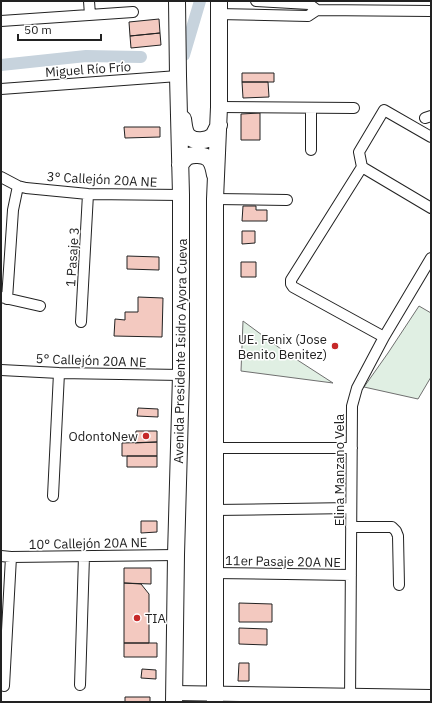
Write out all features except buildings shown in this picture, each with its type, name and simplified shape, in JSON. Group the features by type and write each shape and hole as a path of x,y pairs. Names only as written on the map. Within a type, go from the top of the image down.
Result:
{"main road":[{"name":"Avenida Presidente Isidro Ayora Cueva","path":"174,697 181,375 181,195 177,1"},
{"path":"215,698 215,199 219,125 218,7"},
{"path":"178,94 184,129 188,136 193,139 208,139 213,135 219,125"},
{"path":"180,165 186,157 192,155 206,157 213,165 216,178"},
{"path":"174,697 350,699 431,697"}],"street":[{"path":"89,1 90,15"},
{"path":"256,1 309,4 317,10"},
{"path":"218,7 308,16 317,10 378,5 431,11"},
{"path":"1,21 133,12"},
{"name":"Miguel Río Frío","path":"1,89 178,76"},
{"path":"219,108 354,108"},
{"path":"311,108 311,150"},
{"path":"384,337 293,287 291,280 362,167 359,152 384,110 431,137"},
{"path":"362,167 431,208"},
{"name":"3° Callejón 20A NE","path":"1,177 18,186 26,188 88,194 181,195"},
{"path":"18,186 13,210 4,298 40,306"},
{"name":"1 Pasaje 3","path":"81,322 88,194"},
{"path":"215,199 287,200"},
{"name":"Elina Manzano Vela","path":"350,699 352,406 357,388 384,337 431,258"},
{"name":"5° Callejón 20A NE","path":"1,370 59,373 181,375"},
{"path":"54,496 59,373"},
{"path":"215,448 352,448"},
{"path":"215,510 351,508"},
{"path":"351,527 392,527 396,531 398,536 399,585"},
{"name":"10° Callejón 20A NE","path":"6,557 176,555"},
{"path":"80,685 84,556"},
{"path":"4,686 6,557"},
{"name":"11er Pasaje 20A NE","path":"214,573 351,575"}],"green space":[{"path":"419,306 431,313 431,377 418,399 364,387 388,353"},
{"path":"243,321 285,352 333,383 241,371"}],"waterway":[{"path":"184,55 200,1"},
{"path":"1,65 86,56 141,57"}],"place":[{"name":"UE. Fenix (Jose Benito Benitez)","path":"335,346"},
{"name":"OdontoNew","path":"146,436"},
{"name":"TIA","path":"137,618"}]}
